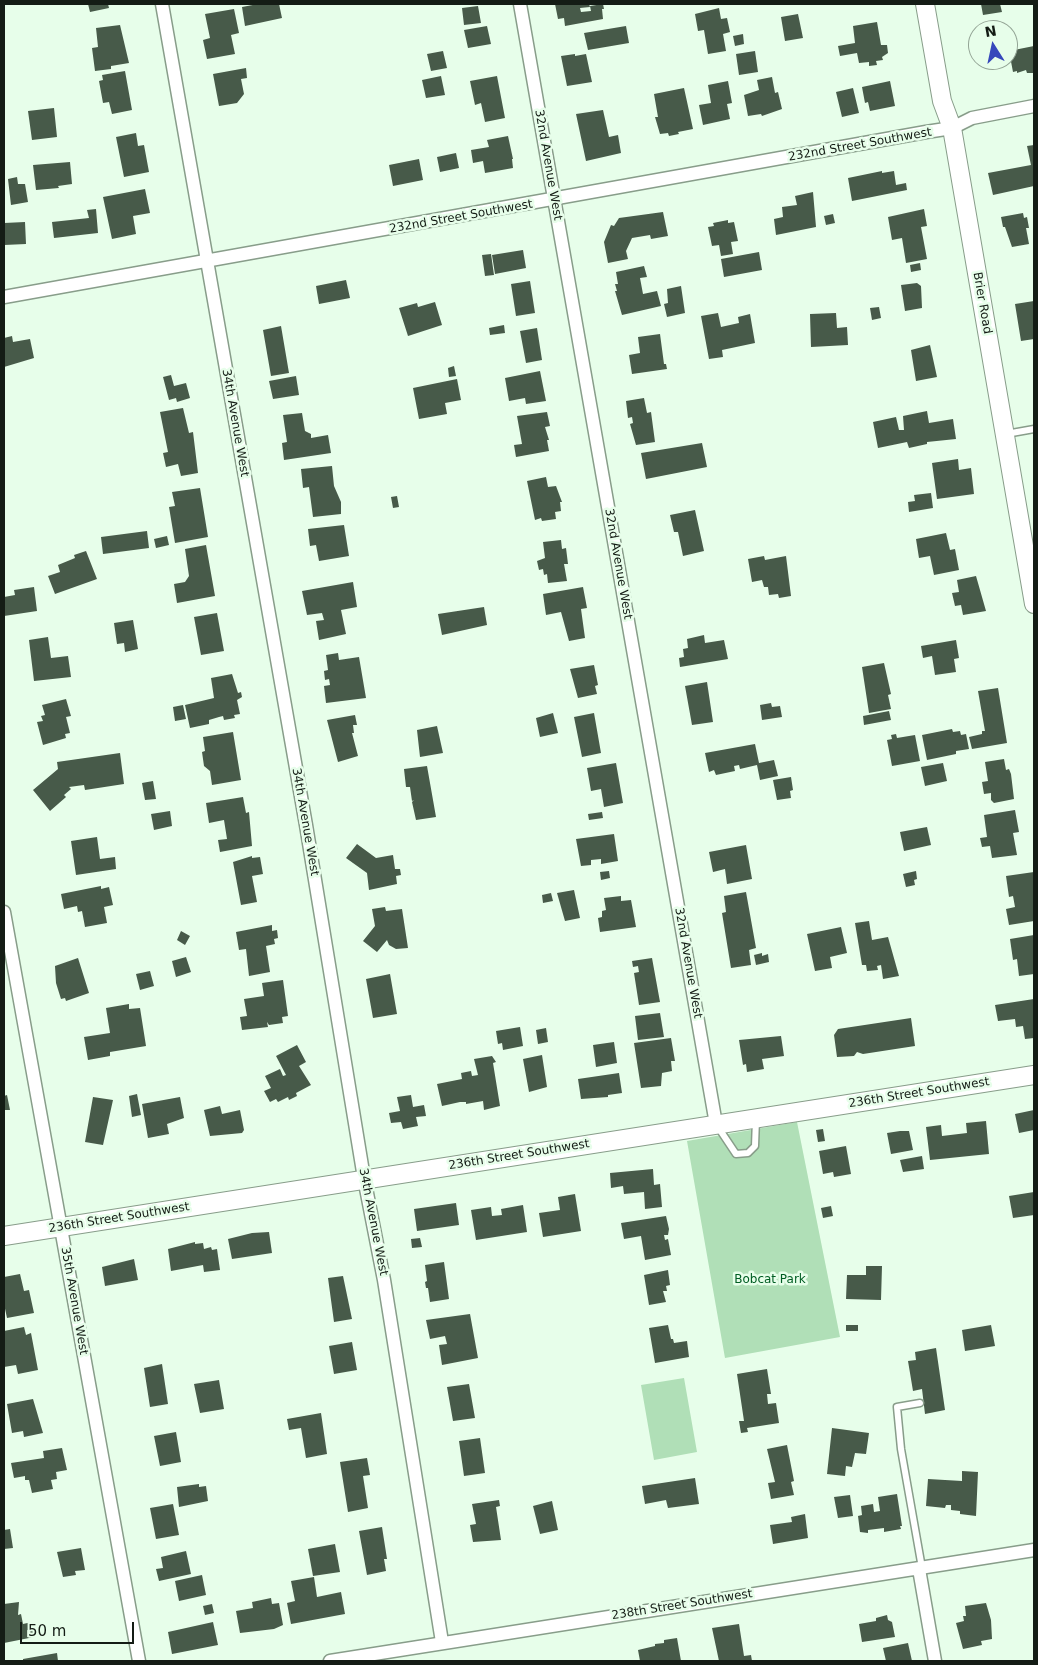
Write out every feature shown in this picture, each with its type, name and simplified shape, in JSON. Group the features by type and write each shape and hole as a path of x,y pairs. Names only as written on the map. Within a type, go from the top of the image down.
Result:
{"street":[{"name":"34th Avenue West","path":"162,4 306,825 364,1178 384,1280 442,1642"},
{"name":"32nd Avenue West","path":"520,4 716,1124"},
{"name":"Brier Road","path":"925,4 942,101 952,128 1034,604"},
{"name":"232nd Street Southwest","path":"4,297 952,128 972,118 1034,106"},
{"name":"35th Avenue West","path":"4,912 139,1661"},
{"name":"236th Street Southwest","path":"4,1236 364,1178 1034,1075"},
{"name":"238th Street Southwest","path":"330,1661 365,1658 442,1642 1034,1550"},
{"path":"920,1568 935,1661"}],"lane":[{"path":"1005,434 1034,429"},
{"path":"716,1124 736,1154 748,1153 755,1146 756,1118"},
{"path":"920,1403 897,1407 900,1449 920,1568"}],"green space":[{"name":"Bobcat Park","path":"797,1122 840,1337 725,1358 687,1141"},
{"path":"684,1378 697,1452 654,1460 641,1385"}],"building":[{"path":"88,4 108,4 109,8 90,12"},
{"path":"258,4 279,4 282,18 245,26 242,7"},
{"path":"555,4 589,4 590,7 580,8 581,12 591,11 590,6 603,4 603,19 565,26 564,18 558,19"},
{"path":"981,4 1000,4 1002,12 983,15"},
{"path":"478,6 481,23 464,25 462,8"},
{"path":"719,8 721,19 727,18 730,32 723,34 726,51 708,54 704,30 698,31 695,14"},
{"path":"234,9 239,33 231,35 235,54 207,59 203,40 210,38 205,14"},
{"path":"798,14 803,38 785,41 781,17"},
{"path":"877,22 881,45 887,45 888,53 882,57 883,60 876,61 877,65 869,66 869,62 859,63 857,53 840,56 838,46 855,43 853,26"},
{"path":"120,25 129,63 111,66 111,69 95,71 92,48 98,47 96,28"},
{"path":"487,26 491,44 468,48 464,30"},
{"path":"626,26 629,43 588,50 584,33"},
{"path":"743,34 744,44 735,46 733,36"},
{"path":"1034,46 1034,73 1027,73 1026,70 1017,73 1017,71 1013,72 1013,70 1018,70 1018,49"},
{"path":"443,51 447,68 431,71 427,54"},
{"path":"755,51 758,72 739,75 736,54"},
{"path":"575,54 575,56 586,54 592,82 567,86 561,56"},
{"path":"246,68 247,78 241,79 244,94 237,103 219,106 213,74"},
{"path":"125,71 132,110 112,114 109,102 103,103 99,81 103,80 102,75"},
{"path":"441,76 445,95 426,98 422,80"},
{"path":"497,76 505,118 485,122 481,103 475,105 470,81"},
{"path":"772,77 775,93 778,92 782,109 762,116 761,114 748,116 744,95 759,90 757,80"},
{"path":"728,81 732,103 727,104 730,119 703,125 699,105 711,103 708,85"},
{"path":"890,81 895,106 870,111 868,102 865,103 862,87"},
{"path":"684,88 693,129 669,136 668,133 660,134 655,117 658,117 654,94"},
{"path":"853,88 859,113 842,117 836,92"},
{"path":"54,108 57,137 32,140 28,111"},
{"path":"603,110 609,137 618,135 621,153 586,161 576,114"},
{"path":"136,133 138,146 144,145 149,172 124,177 116,137"},
{"path":"508,136 513,168 485,173 483,161 473,163 471,150 489,147 487,140"},
{"path":"1034,145 1034,186 993,195 988,173 1031,165 1027,146"},
{"path":"456,153 459,168 440,172 437,157"},
{"path":"419,159 423,180 393,186 389,165"},
{"path":"70,162 72,184 58,186 59,188 36,190 33,165"},
{"path":"882,171 882,173 894,171 896,185 906,183 907,190 852,201 848,178"},
{"path":"17,177 18,184 25,184 28,202 11,205 8,179"},
{"path":"145,189 150,213 133,216 136,234 112,239 103,197"},
{"path":"813,192 816,227 776,235 774,219 783,217 782,207 797,205 795,196"},
{"path":"96,209 98,233 54,238 52,222 89,218 87,210"},
{"path":"924,209 927,226 921,227 927,259 906,263 902,238 892,240 888,217"},
{"path":"663,212 668,236 651,239 650,235 632,238 626,251 628,259 608,263 604,242 611,225 614,226 619,218"},
{"path":"1023,213 1024,218 1027,217 1029,228 1026,228 1029,244 1012,247 1005,227 1003,227 1001,217"},
{"path":"833,214 835,223 826,225 824,216"},
{"path":"728,220 728,223 734,222 738,241 731,242 733,254 721,256 719,245 712,246 708,227 714,226 713,223"},
{"path":"25,222 26,244 4,245 4,223"},
{"path":"523,250 526,268 495,274 492,255"},
{"path":"759,252 762,270 724,277 721,259"},
{"path":"491,254 494,275 485,276 482,255"},
{"path":"920,263 921,270 911,272 910,265"},
{"path":"644,266 647,277 640,278 643,294 657,291 661,306 622,315 615,291 617,291 615,284 618,284 616,272"},
{"path":"346,280 350,298 319,304 316,286"},
{"path":"530,281 535,313 516,316 511,284"},
{"path":"917,283 921,286 922,308 905,311 901,285"},
{"path":"681,286 685,313 667,317 664,304 668,303 667,289"},
{"path":"1034,301 1034,339 1021,341 1015,304"},
{"path":"435,302 442,325 408,336 399,308 417,303 418,307"},
{"path":"879,307 881,318 872,320 870,308"},
{"path":"718,313 721,327 739,323 738,317 750,314 755,343 722,350 723,357 709,359 701,316"},
{"path":"836,313 837,328 847,327 848,345 811,347 810,314"},
{"path":"504,325 505,333 490,335 489,328"},
{"path":"281,326 289,373 271,376 263,330"},
{"path":"537,328 542,360 526,363 520,331"},
{"path":"660,334 664,364 666,364 667,369 632,374 629,355 640,353 638,337"},
{"path":"12,336 13,342 30,339 34,358 4,367 4,338"},
{"path":"930,345 937,377 916,381 911,350"},
{"path":"454,366 456,376 449,377 448,368"},
{"path":"540,371 546,401 526,404 525,398 509,401 505,378"},
{"path":"171,375 174,386 186,383 190,398 177,402 176,398 169,400 163,377"},
{"path":"296,376 299,395 273,399 269,381"},
{"path":"457,379 461,400 445,403 447,414 419,419 413,388"},
{"path":"644,398 647,413 651,412 655,442 636,445 630,424 633,423 632,417 628,418 626,401"},
{"path":"183,408 189,433 193,432 198,473 181,476 178,464 166,467 163,453 168,452 160,412"},
{"path":"927,411 929,423 953,419 956,439 927,442 927,444 909,448 907,442 878,448 873,422 896,417 899,430 904,430 903,416"},
{"path":"547,412 550,426 545,427 549,440 547,440 549,451 516,457 514,445 522,444 517,416"},
{"path":"302,413 305,431 311,434 311,438 328,435 331,453 284,460 282,443 287,442 283,415"},
{"path":"702,443 707,467 646,479 641,453"},
{"path":"958,459 959,470 971,468 974,494 937,499 932,463"},
{"path":"332,466 334,486 341,502 341,514 313,517 309,487 303,488 301,469"},
{"path":"546,477 548,487 556,486 562,502 560,502 561,511 555,512 556,519 542,521 541,518 535,520 527,481"},
{"path":"200,488 208,537 175,543 169,507 175,506 172,492"},
{"path":"931,493 933,508 909,512 908,502 915,501 914,495"},
{"path":"397,496 399,507 393,508 391,497"},
{"path":"695,510 704,551 683,556 678,532 674,532 670,515"},
{"path":"344,525 349,556 319,561 316,545 310,546 308,529"},
{"path":"147,531 149,548 103,554 101,537"},
{"path":"946,533 950,550 955,549 959,570 934,575 930,556 919,558 916,539"},
{"path":"167,536 169,545 156,548 154,539"},
{"path":"561,540 562,549 566,548 568,564 564,564 567,581 548,583 547,574 544,575 543,569 539,570 537,561 545,558 543,542"},
{"path":"206,545 215,596 177,603 174,584 185,582 189,576 185,549"},
{"path":"86,551 97,579 55,594 48,576 60,572 58,565 75,558 74,555"},
{"path":"764,556 765,560 786,556 791,596 779,598 778,594 769,595 768,587 764,587 762,580 752,582 748,559"},
{"path":"976,576 986,611 963,615 961,605 955,606 952,593 959,592 957,580"},
{"path":"353,582 357,607 341,610 346,634 319,640 316,621 324,620 322,613 307,615 302,591"},
{"path":"34,587 37,611 4,616 4,597 15,595 14,590"},
{"path":"583,587 587,608 581,609 585,638 569,641 561,612 546,615 543,594"},
{"path":"484,607 487,625 442,635 438,614"},
{"path":"217,613 224,651 201,655 194,617"},
{"path":"133,620 138,649 125,652 124,643 117,644 114,623"},
{"path":"704,635 705,643 724,640 728,659 680,667 679,658 684,657 683,649 688,648 687,639"},
{"path":"48,637 51,658 68,656 71,677 34,681 29,640"},
{"path":"956,640 959,658 954,659 956,672 935,675 932,656 923,658 921,646"},
{"path":"338,653 339,660 359,657 366,698 326,703 324,686 330,685 329,679 325,680 324,671 328,670 326,655"},
{"path":"884,663 891,694 888,695 891,709 869,713 862,667"},
{"path":"594,665 598,685 595,686 597,694 578,698 570,669"},
{"path":"232,674 238,693 241,692 242,697 237,700 240,714 234,715 235,718 224,720 223,716 219,717 209,720 209,724 190,728 185,705 214,698 211,678"},
{"path":"707,682 713,722 692,725 685,686"},
{"path":"998,688 1007,743 972,749 969,737 982,734 982,731 985,731 978,691"},
{"path":"66,699 71,716 66,717 70,733 65,734 66,738 43,745 37,722 43,721 41,716 45,715 42,705"},
{"path":"771,703 772,707 780,706 782,717 762,720 760,705"},
{"path":"183,705 186,719 175,721 173,707"},
{"path":"889,711 891,720 864,725 863,716"},
{"path":"553,713 558,733 540,737 536,718"},
{"path":"594,713 601,753 582,757 574,717"},
{"path":"355,715 357,725 353,725 354,733 352,733 358,756 338,762 327,720"},
{"path":"437,726 443,753 420,757 417,730"},
{"path":"952,729 953,732 960,731 961,735 966,734 969,749 956,751 956,754 927,760 922,735"},
{"path":"233,732 241,780 212,785 210,771 204,766 202,752 205,751 203,737"},
{"path":"896,734 897,738 915,735 920,761 892,766 887,740 892,739 891,735"},
{"path":"755,744 759,763 774,760 778,776 760,780 757,765 740,769 739,765 734,766 735,771 716,775 714,770 709,772 705,753"},
{"path":"120,753 124,784 85,790 84,785 69,787 71,789 64,795 66,797 50,811 33,790 58,769 57,762"},
{"path":"1004,759 1006,770 1009,769 1011,774 1014,799 994,803 991,800 991,793 984,794 982,782 988,781 985,762"},
{"path":"616,763 623,803 604,807 601,789 591,791 587,768"},
{"path":"943,763 947,781 925,786 921,767"},
{"path":"427,766 436,817 416,820 412,802 414,800 412,801 410,787 406,787 404,769"},
{"path":"791,777 793,790 790,791 791,798 777,800 773,780"},
{"path":"153,781 156,799 145,800 142,783"},
{"path":"243,797 246,813 249,812 252,846 220,852 218,840 227,839 224,820 209,823 206,803"},
{"path":"1015,810 1019,832 1013,833 1017,855 992,858 990,846 982,847 980,838 987,837 984,815"},
{"path":"170,811 172,826 154,830 151,814"},
{"path":"602,812 603,818 589,820 588,814"},
{"path":"927,827 931,845 904,851 900,832"},
{"path":"614,834 618,861 601,864 601,859 591,860 591,865 581,866 576,839"},
{"path":"97,837 100,859 115,857 116,869 76,875 71,841"},
{"path":"357,844 376,858 393,855 395,869 400,869 401,875 396,876 397,884 369,890 367,873 346,858"},
{"path":"746,845 752,879 727,884 725,869 713,872 709,852"},
{"path":"252,856 252,858 260,857 263,874 252,876 257,902 241,905 233,862"},
{"path":"609,871 610,878 601,880 600,872"},
{"path":"916,871 917,879 914,880 915,885 906,887 903,874"},
{"path":"1034,872 1034,921 1009,925 1006,909 1015,907 1013,896 1009,897 1006,876"},
{"path":"101,886 101,889 109,887 113,905 104,907 107,923 85,927 82,911 78,912 77,906 64,909 61,894"},
{"path":"574,890 580,918 565,921 557,893"},
{"path":"746,892 756,948 749,950 751,965 731,968 722,913 726,912 724,896"},
{"path":"551,893 553,901 543,903 542,895"},
{"path":"621,896 621,901 631,900 636,927 600,932 598,918 602,917 602,911 606,910 604,898"},
{"path":"385,907 386,911 402,909 408,948 396,949 389,945 387,940 377,952 363,941 375,926 372,909"},
{"path":"869,921 872,940 888,937 899,976 883,979 881,965 877,966 878,970 867,971 866,965 862,965 855,923"},
{"path":"272,925 272,931 277,930 278,938 274,939 275,944 266,946 270,972 249,976 246,949 239,950 236,932"},
{"path":"841,927 847,953 830,957 832,968 815,971 807,934"},
{"path":"181,931 190,936 185,945 177,940"},
{"path":"1034,935 1034,974 1019,976 1017,959 1013,960 1010,939"},
{"path":"762,953 762,956 768,954 769,962 756,965 754,955"},
{"path":"186,957 191,972 176,977 172,961"},
{"path":"78,958 89,993 66,1001 65,998 61,999 56,983 55,966"},
{"path":"652,958 660,1002 639,1005 634,973 639,972 638,966 633,967 632,961"},
{"path":"150,971 154,986 140,990 136,974"},
{"path":"390,974 397,1014 373,1018 366,979"},
{"path":"283,980 288,1016 282,1017 283,1023 269,1025 267,1022 268,1027 242,1030 240,1017 247,1016 244,999 264,996 262,983"},
{"path":"1034,999 1034,1038 1025,1039 1023,1026 1016,1027 1015,1019 998,1021 995,1005"},
{"path":"129,1004 129,1009 140,1008 146,1046 110,1052 110,1056 88,1060 84,1037 110,1033 106,1008"},
{"path":"660,1013 664,1037 638,1040 635,1016"},
{"path":"911,1018 915,1046 863,1054 857,1052 854,1056 837,1057 834,1035 838,1029"},
{"path":"520,1027 523,1046 503,1050 502,1043 498,1044 496,1031"},
{"path":"546,1028 548,1042 538,1044 536,1030"},
{"path":"781,1036 784,1056 762,1059 764,1069 747,1072 746,1064 743,1065 739,1040"},
{"path":"671,1038 675,1061 671,1061 672,1071 662,1073 661,1086 641,1088 634,1043"},
{"path":"614,1042 617,1063 596,1067 593,1045"},
{"path":"297,1045 306,1062 299,1066 311,1085 296,1093 297,1096 289,1100 288,1097 278,1102 276,1099 270,1102 264,1091 271,1088 265,1076 280,1069 283,1076 286,1075 276,1056"},
{"path":"542,1055 547,1087 529,1092 523,1059"},
{"path":"492,1056 496,1062 493,1063 500,1106 484,1110 483,1101 466,1104 466,1102 460,1102 442,1106 437,1084 462,1079 461,1073 471,1071 472,1076 478,1075 474,1059"},
{"path":"619,1073 622,1093 608,1095 608,1097 581,1099 578,1079"},
{"path":"137,1094 141,1115 132,1117 129,1096"},
{"path":"7,1095 10,1110 4,1110 4,1096"},
{"path":"411,1095 413,1107 424,1105 426,1116 416,1117 418,1126 403,1129 401,1122 391,1123 389,1113 400,1111 397,1097"},
{"path":"93,1097 113,1100 103,1145 85,1142"},
{"path":"180,1097 184,1118 167,1124 169,1134 148,1138 142,1104"},
{"path":"220,1106 222,1114 240,1110 244,1130 242,1133 210,1136 204,1110"},
{"path":"1034,1110 1034,1130 1019,1133 1015,1114"},
{"path":"986,1121 989,1154 930,1160 926,1127 941,1125 942,1136 967,1133 966,1123"},
{"path":"823,1129 825,1141 818,1142 816,1130"},
{"path":"909,1131 913,1150 891,1154 887,1133"},
{"path":"846,1146 851,1174 834,1177 833,1172 823,1174 819,1151"},
{"path":"922,1156 924,1169 903,1172 900,1160"},
{"path":"653,1169 654,1185 660,1184 662,1207 645,1209 644,1192 624,1194 623,1186 611,1188 610,1173"},
{"path":"1034,1192 1034,1215 1013,1218 1009,1196"},
{"path":"575,1194 581,1231 543,1237 539,1213 560,1210 558,1197"},
{"path":"456,1203 459,1225 417,1231 414,1209"},
{"path":"523,1205 527,1232 476,1240 471,1210 491,1207 492,1216 502,1215 501,1209"},
{"path":"831,1206 833,1216 823,1218 821,1208"},
{"path":"666,1216 669,1229 668,1235 664,1235 665,1240 668,1239 671,1255 645,1260 641,1236 624,1239 621,1223"},
{"path":"269,1232 272,1253 232,1259 228,1239 252,1233"},
{"path":"420,1238 422,1247 412,1248 411,1239"},
{"path":"195,1242 195,1244 203,1243 204,1249 211,1247 212,1250 217,1249 220,1270 204,1272 203,1265 171,1271 168,1249"},
{"path":"134,1259 138,1280 105,1286 102,1267"},
{"path":"444,1262 449,1299 430,1302 425,1282 427,1281 425,1265"},
{"path":"866,1266 882,1266 881,1300 846,1299 847,1275 866,1275"},
{"path":"668,1270 670,1285 666,1286 667,1291 663,1291 666,1302 649,1305 644,1275"},
{"path":"20,1274 24,1291 29,1290 34,1313 7,1318 4,1304 4,1277"},
{"path":"343,1276 352,1319 334,1322 328,1278"},
{"path":"470,1314 478,1358 442,1365 439,1345 447,1344 445,1336 430,1339 426,1320"},
{"path":"668,1325 671,1339 673,1339 674,1343 687,1341 689,1357 655,1363 649,1328"},
{"path":"846,1325 858,1325 858,1331 846,1331"},
{"path":"991,1325 995,1346 965,1351 962,1330"},
{"path":"24,1327 26,1335 31,1333 38,1370 18,1374 16,1365 4,1367 4,1331"},
{"path":"352,1342 357,1370 334,1374 329,1346"},
{"path":"936,1348 945,1410 925,1414 922,1389 913,1391 908,1361 916,1360 915,1352"},
{"path":"162,1364 168,1404 150,1407 144,1368"},
{"path":"767,1369 771,1394 767,1394 768,1404 776,1403 779,1423 747,1428 748,1432 741,1433 739,1421 744,1421 737,1374"},
{"path":"219,1380 224,1409 200,1413 194,1384"},
{"path":"469,1384 475,1418 453,1421 447,1387"},
{"path":"33,1399 43,1433 24,1437 23,1431 12,1433 7,1404"},
{"path":"321,1413 327,1454 306,1458 301,1428 289,1430 287,1419"},
{"path":"832,1428 869,1433 866,1454 855,1453 852,1467 846,1466 845,1476 827,1474"},
{"path":"176,1432 181,1462 160,1466 154,1436"},
{"path":"480,1438 485,1473 464,1476 459,1441"},
{"path":"787,1445 794,1481 791,1482 794,1495 771,1499 768,1483 775,1482 767,1449"},
{"path":"62,1448 67,1470 56,1472 57,1479 51,1480 53,1489 32,1493 29,1480 25,1480 25,1476 14,1478 11,1463 44,1458 43,1451"},
{"path":"367,1458 370,1475 363,1476 368,1508 348,1512 340,1462"},
{"path":"962,1471 978,1472 976,1516 960,1514 960,1511 951,1510 951,1505 946,1505 945,1508 926,1506 928,1479 962,1481"},
{"path":"695,1478 699,1504 668,1508 666,1500 645,1504 642,1486"},
{"path":"199,1484 199,1487 206,1486 208,1501 179,1507 177,1487"},
{"path":"897,1494 901,1529 884,1532 884,1528 868,1530 868,1533 860,1532 858,1516 862,1515 861,1506 873,1504 874,1512 880,1511 878,1497"},
{"path":"850,1495 853,1516 838,1518 834,1497"},
{"path":"499,1500 500,1506 496,1507 501,1540 473,1542 470,1525 476,1524 472,1504"},
{"path":"552,1501 558,1530 540,1534 533,1506"},
{"path":"173,1504 179,1535 156,1539 150,1508"},
{"path":"805,1514 808,1538 773,1544 770,1525 792,1522 791,1517"},
{"path":"382,1527 387,1559 384,1559 386,1571 367,1575 359,1531"},
{"path":"10,1529 13,1548 4,1549 4,1530"},
{"path":"335,1544 340,1572 313,1576 308,1549"},
{"path":"81,1548 85,1570 75,1571 76,1575 63,1577 57,1552"},
{"path":"186,1551 191,1574 159,1581 156,1569 163,1568 161,1557"},
{"path":"202,1575 206,1595 179,1601 175,1581"},
{"path":"314,1577 317,1597 341,1592 345,1614 291,1624 287,1603 295,1601 291,1581"},
{"path":"271,1598 272,1604 279,1603 283,1625 274,1629 240,1633 236,1611 253,1608 252,1602"},
{"path":"19,1602 18,1615 21,1614 23,1624 32,1622 34,1637 4,1643 4,1604"},
{"path":"986,1603 991,1620 992,1639 981,1641 982,1645 963,1649 956,1623 964,1621 963,1616 966,1616 965,1606"},
{"path":"212,1604 214,1613 205,1615 203,1606"},
{"path":"887,1615 888,1620 892,1622 895,1637 862,1642 859,1624 876,1621 876,1618"},
{"path":"213,1622 218,1645 172,1654 168,1632"},
{"path":"739,1624 744,1656 751,1655 752,1661 719,1661 712,1628"},
{"path":"677,1638 681,1661 640,1661 638,1650 664,1643 664,1640"},
{"path":"908,1643 912,1661 886,1661 883,1648"},
{"path":"57,1653 58,1661 23,1661 23,1659"}]}
